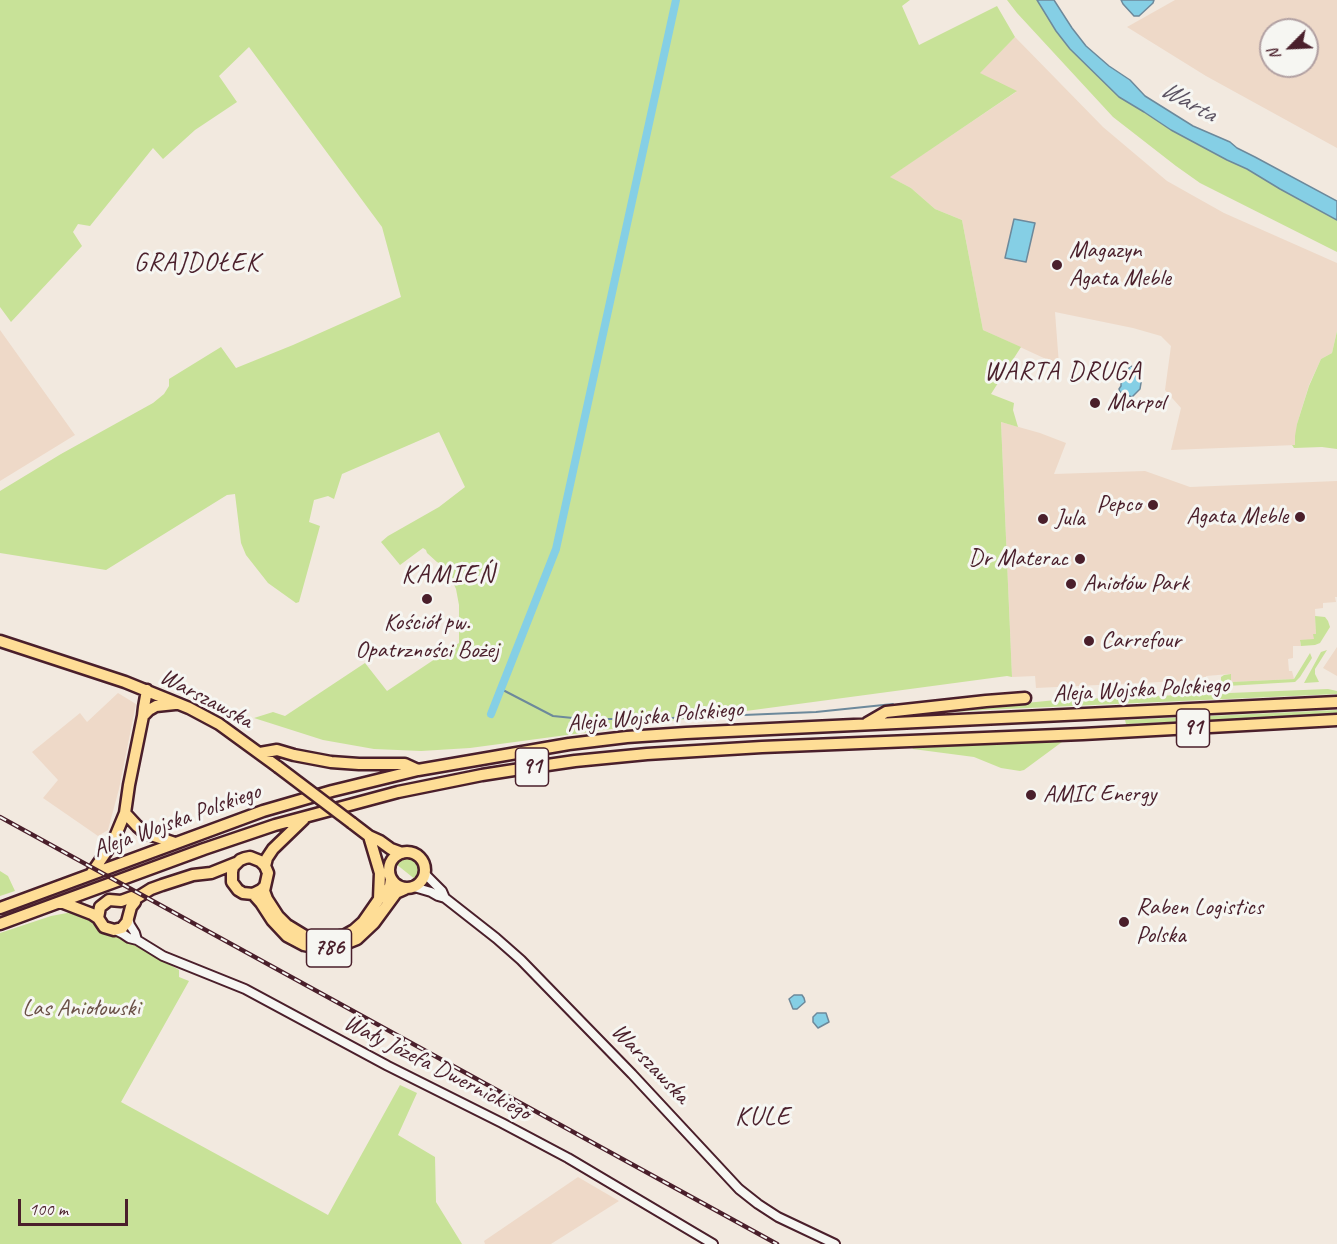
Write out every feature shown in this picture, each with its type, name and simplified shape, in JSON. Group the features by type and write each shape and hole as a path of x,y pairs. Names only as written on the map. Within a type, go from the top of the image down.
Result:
{"main road":[{"name":"Warszawska","path":"0,641 147,690 219,724 352,824 381,851 390,865"},
{"path":"91,874 113,842 125,813 147,690"},
{"path":"864,724 886,712 1024,698"},
{"name":"Aleja Wojska Polskiego","path":"0,908 264,811 332,791 418,770 569,744 627,737 864,724 1337,702"},
{"path":"143,716 156,706 178,703"},
{"name":"Aleja Wojska Polskiego","path":"0,924 204,849 306,816 398,792 482,775 575,761 647,754 1337,720"},
{"path":"260,753 277,750 331,762 405,764 418,770"},
{"path":"125,813 145,833 175,843"},
{"path":"306,816 273,849 265,866 268,878 264,891 267,899 278,916 296,931 315,939 326,939 337,938 354,930 386,893 391,879"},
{"name":"Warszawska","path":"370,840 380,841 402,853"},
{"path":"370,840 380,873 379,899"},
{"path":"408,852 418,856 424,864 425,874 419,884 410,888 394,884 389,874 390,865 396,855 402,853 408,852"},
{"path":"61,902 92,914 104,927 114,930 122,928 129,917 135,899 151,889 193,875 211,873 250,857 265,866"},
{"path":"232,882 232,872 236,863"},
{"path":"211,873 232,882 238,890 243,892 253,894 265,886"},
{"name":"786","path":"253,894 287,936 304,945 328,948 357,939 374,923 396,893 410,888"},
{"path":"121,901 132,897 135,899"},
{"path":"98,918 100,907 106,901 113,899 121,901 127,907 129,917"}],"street":[{"name":"Warszawska","path":"425,874 442,891 445,898"},
{"name":"Warszawska","path":"410,888 445,898 521,960 748,1197 778,1217 835,1244"},
{"path":"129,917 130,926 137,940"},
{"name":"Wały Józefa Dwernickiego","path":"114,930 137,940 163,956 245,989 388,1066 530,1138 713,1244"}],"shaded area":[{"path":"1175,0 1337,0 1337,148 1206,76 1127,27"},
{"path":"1015,37 1103,127 1167,181 1224,213 1337,263 1337,331 1332,353 1321,359 1309,385 1297,424 1296,445 1171,450 1181,408 1165,390 1171,346 1161,336 1055,312 1059,365 983,330 962,220 935,209 911,188 889,177 1016,92 979,73"},
{"path":"0,330 75,435 0,481"},
{"path":"1001,422 1066,443 1054,474 1145,471 1190,487 1337,481 1336,602 1323,603 1323,608 1315,609 1316,634 1314,640 1300,641 1301,646 1293,646 1293,658 1288,659 1289,671 1292,671 1294,679 1231,682 1230,674 1206,676 1205,680 1036,688 1035,676 1012,677"},
{"path":"1337,647 1337,676 1323,668"},
{"path":"118,693 136,704 119,789 108,830 98,836 43,798 58,780 32,752 80,713 87,722"},
{"path":"578,1177 619,1201 551,1244 485,1244 484,1241"}],"green space":[{"path":"0,0 910,0 902,6 919,45 997,6 1015,37 980,73 1017,91 890,177 911,188 935,209 962,220 983,330 1021,347 991,394 1014,403 1013,410 1018,427 1001,422 1012,677 470,748 421,751 374,749 323,740 254,718 273,712 285,716 365,663 387,691 459,643 459,605 456,589 446,567 437,562 423,548 400,565 381,542 439,507 465,487 439,432 342,474 334,499 328,496 314,500 309,522 320,526 299,602 296,603 268,583 246,555 241,543 235,494 227,495 106,570 0,553 0,491 153,403 164,394 169,386 169,379 221,347 236,368 401,297 382,227 249,47 219,76 237,102 195,130 163,159 153,148 90,226 78,224 73,232 82,246 11,322 0,307"},
{"path":"1007,0 1037,0 1070,49 1119,97 1171,130 1247,169 1337,220 1337,252 1200,183 1176,166 1113,117"},
{"path":"1337,331 1337,449 1294,448 1292,445 1295,445 1297,424 1309,386 1321,359 1332,353"},
{"path":"1315,616 1325,617 1330,627 1320,643 1301,646 1300,640 1314,639"},
{"path":"1327,650 1315,669 1319,682 1304,683 1321,652"},
{"path":"1310,653 1312,658 1295,682 1227,686 1221,681 1221,677 1231,674 1231,682 1294,679"},
{"path":"1328,689 1337,691 1337,694 983,710 885,717 1056,700"},
{"path":"1337,710 1337,714 1319,715 1126,724 1125,720"},
{"path":"1062,742 1020,771 1001,768 974,757 913,749 912,747"},
{"path":"410,857 418,862 421,869 416,880 396,864 402,858"},
{"path":"0,871 8,876 15,891 0,896"},
{"name":"Las Aniołowski","path":"67,913 82,913 179,970 179,977 189,981 121,1102 328,1215 400,1085 417,1093 398,1135 435,1157 436,1202 462,1244 0,1244 0,933"}],"water":[{"path":"1037,0 1054,0 1086,46 1130,80 1145,96 1193,126 1230,142 1237,148 1337,201 1337,220 1247,169 1171,130 1119,97 1070,49"},
{"path":"1121,0 1154,0 1139,16 1134,16"},
{"path":"1014,219 1035,223 1026,262 1005,258"},
{"path":"1130,366 1142,369 1140,389 1132,397 1120,392 1119,389"},
{"path":"794,995 802,995 805,1002 797,1009 793,1009 789,999"},
{"path":"817,1013 826,1013 829,1022 818,1028 813,1022 813,1017"}],"waterway":[{"path":"491,714 556,549 676,0"},
{"path":"501,689 553,716 583,719 647,719 816,712 893,704"}],"railway":[{"path":"0,817 777,1244"}],"place":[{"name":"Magazyn Agata Meble","path":"1057,265"},
{"name":"Marpol","path":"1095,403"},
{"name":"Pepco","path":"1153,505"},
{"name":"Agata Meble","path":"1300,517"},
{"name":"Jula","path":"1043,519"},
{"name":"Dr Materac","path":"1080,559"},
{"name":"Aniołów Park","path":"1071,584"},
{"name":"Kościół pw. Opatrzności Bożej","path":"427,599"},
{"name":"Carrefour","path":"1089,641"},
{"name":"AMIC Energy","path":"1031,795"},
{"name":"Raben Logistics Polska","path":"1124,922"}],"district":[{"name":"GRAJDOŁEK","path":"197,263"},
{"name":"WARTA DRUGA","path":"1063,372"},
{"name":"KAMIEŃ","path":"448,575"},
{"name":"KULE","path":"763,1117"}],"water label":[{"name":"Warta","path":"1188,102"}]}
